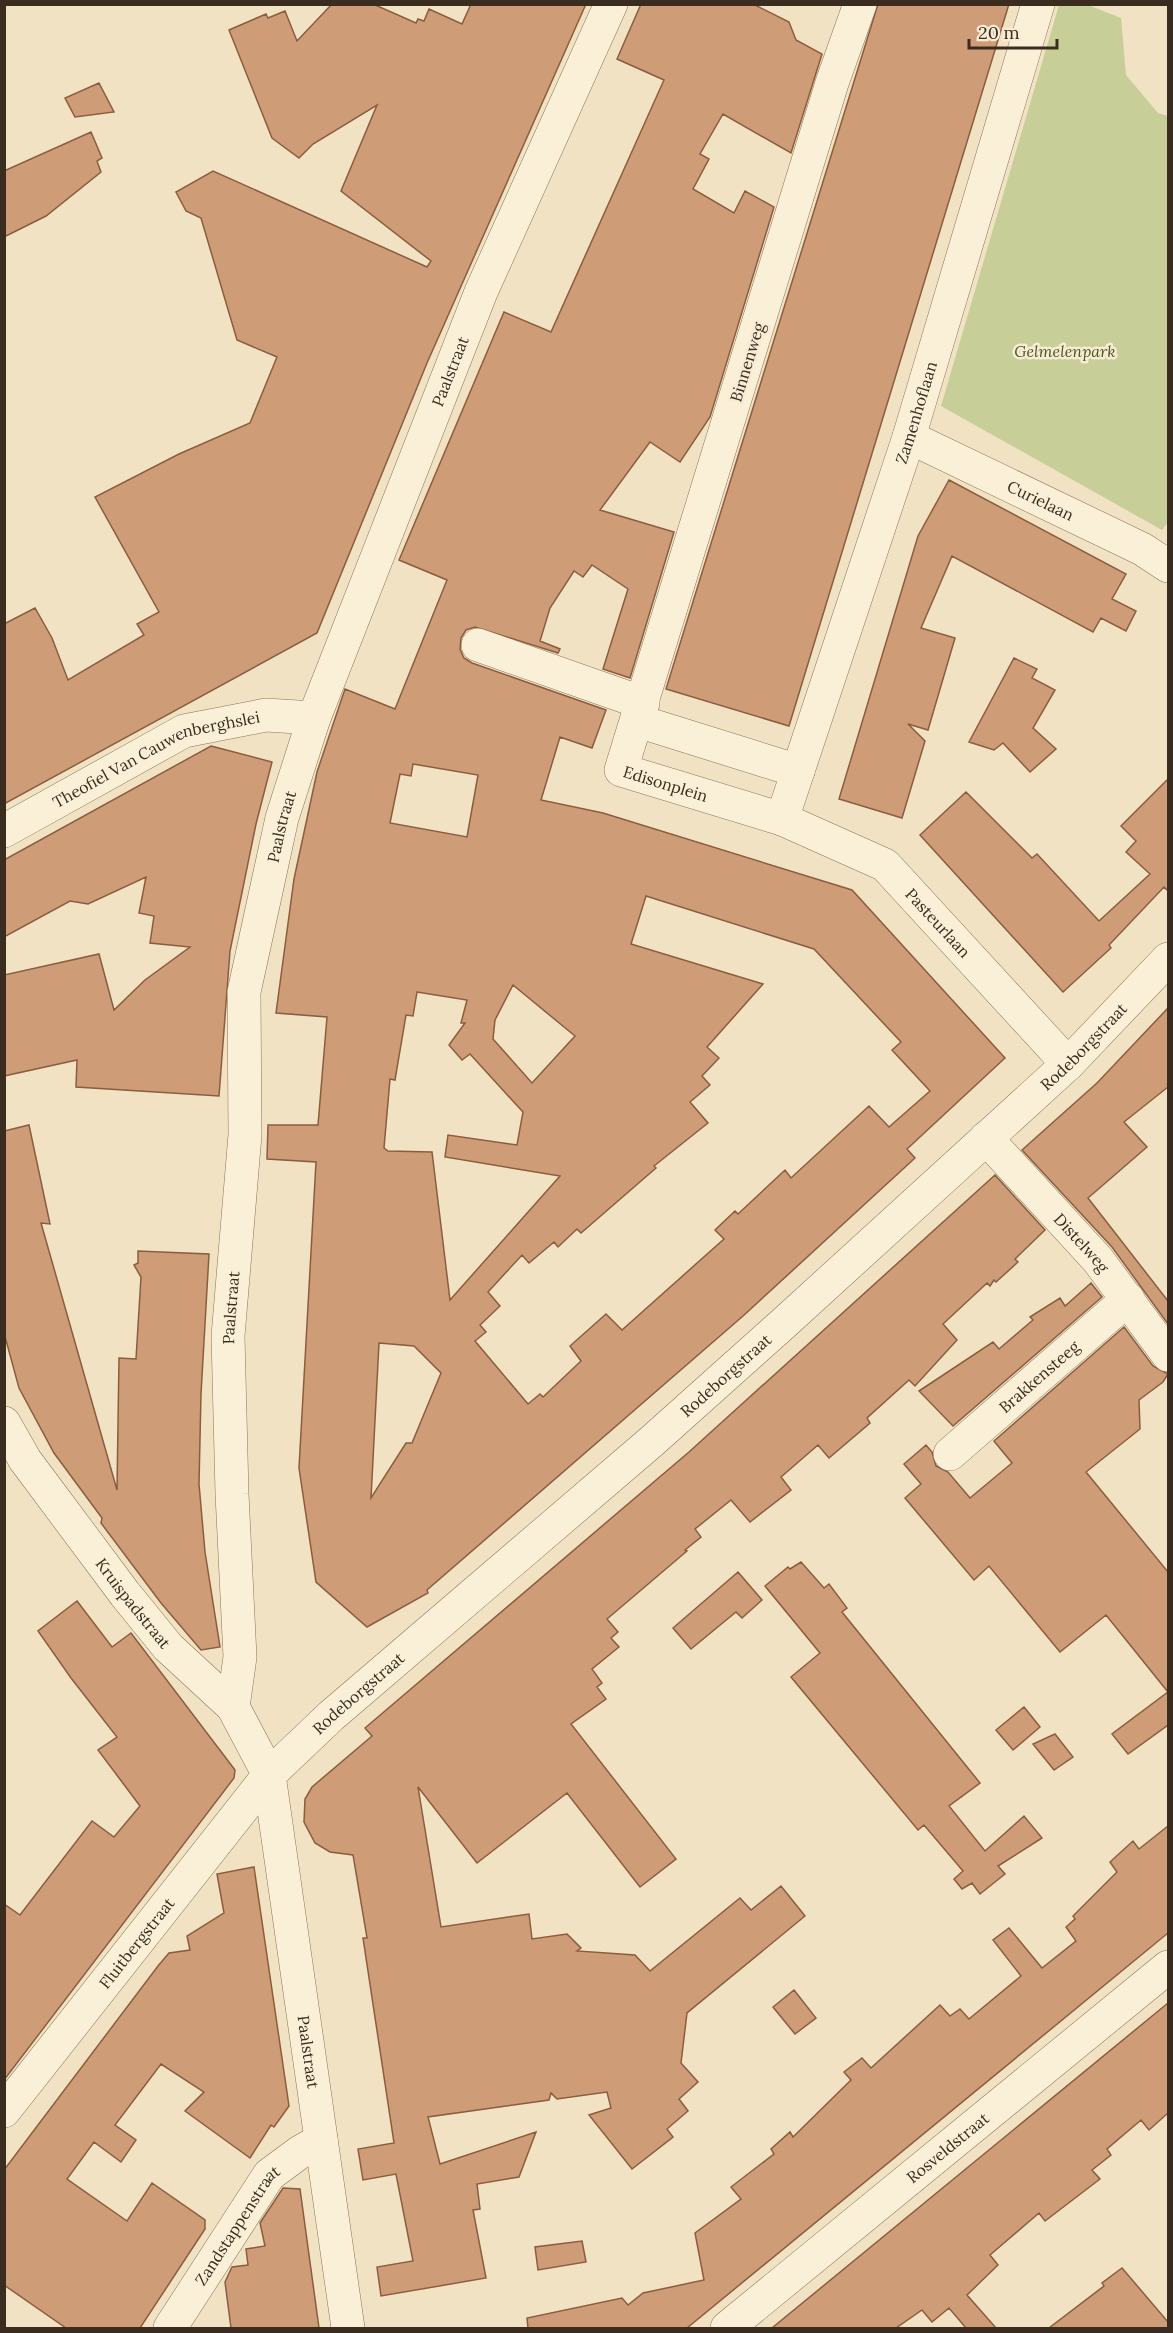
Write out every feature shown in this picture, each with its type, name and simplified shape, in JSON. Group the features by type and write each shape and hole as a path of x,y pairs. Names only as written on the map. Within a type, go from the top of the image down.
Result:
{"street":[{"name":"Paalstraat","path":"233,1707 240,1657 228,1336 244,1135 244,992 282,818 315,718 481,292 611,4"},
{"name":"Binnenweg","path":"640,712 832,83 860,4"},
{"name":"Zamenhoflaan","path":"782,819 909,437 1038,4"},
{"name":"Curielaan","path":"909,437 1142,549 1168,566"},
{"path":"478,645 640,712 798,771"},
{"name":"Edisonplein","path":"640,712 621,770 782,819"},
{"name":"Theofiel Van Cauwenberghslei","path":"4,831 184,731 266,715 315,718"},
{"name":"Pasteurlaan","path":"782,819 885,865 1068,1064"},
{"name":"Rodeborgstraat","path":"269,1775 331,1716 677,1419 1068,1064 1168,958"},
{"name":"Distelweg","path":"986,1138 1098,1260 1168,1354"},
{"name":"Brakkensteeg","path":"950,1454 1128,1299"},
{"name":"Kruispadstraat","path":"4,1423 25,1460 139,1612 168,1647 233,1707 269,1775"},
{"name":"Paalstraat","path":"269,1775 348,2328"},
{"name":"Fluitbergstraat","path":"4,2111 269,1775"},
{"name":"Rosveldstraat","path":"727,2328 1168,1968"},
{"name":"Zandstappenstraat","path":"170,2328 269,2175 321,2140"}],"green space":[{"name":"Gelmelenpark","path":"1059,5 1088,5 1121,18 1126,75 1158,113 1168,116 1168,522 1162,530 941,406"}],"building":[{"path":"332,4 373,4 416,23 418,19 424,21 429,9 462,24 471,4 586,4 427,363 317,633 4,804 4,624 35,608 52,638 68,680 144,635 137,624 159,612 95,497 179,454 250,423 277,357 237,340 201,218 186,211 176,192 213,171 427,267 431,261 341,191 377,105 313,144 299,158 272,138 229,30 266,14 268,18 285,11 297,41"},
{"path":"641,4 753,4 789,22 796,40 822,54 791,153 723,114 700,154 709,159 693,189 734,213 745,191 774,207 710,417 680,462 650,442 600,510 674,532 630,678 603,669 628,589 592,565 583,577 574,571 550,608 540,641 560,649 558,653 475,627 466,630 461,638 460,649 464,658 472,663 606,710 592,748 560,737 541,800 603,813 852,890 1005,1058 907,1149 915,1158 743,1316 427,1590 428,1593 367,1627 316,1582 299,1468 316,1162 267,1159 268,1125 318,1125 327,1017 276,1013 294,879 317,772 345,689 395,709 447,580 399,560 504,312 551,332 664,80 617,59","holes":["413,764 478,775 467,837 390,823 400,774 411,776","646,896 814,949 901,1042 892,1050 930,1091 889,1127 869,1106 791,1178 785,1170 738,1214 735,1211 715,1230 724,1239 622,1330 606,1314 570,1346 581,1361 543,1397 540,1394 528,1404 475,1341 486,1332 480,1325 500,1306 488,1292 522,1255 529,1263 554,1242 558,1247 577,1229 581,1233 656,1168 654,1166 708,1123 690,1102 710,1085 702,1076 719,1058 707,1047 763,984 631,944","513,985 575,1036 532,1083 493,1039 495,1020","417,992 467,1000 461,1023 465,1023 449,1045 462,1060 470,1054 523,1112 517,1145 448,1135 445,1157 560,1176 450,1300 432,1152 388,1151 384,1148 390,1079 395,1080 406,1015 413,1016","379,1343 414,1346 441,1373 412,1443 406,1443 371,1498"]},
{"path":"878,4 1009,4 789,726 666,689"},
{"path":"99,83 114,112 75,117 65,98"},
{"path":"91,132 102,158 97,161 101,172 46,216 4,237 4,171"},
{"path":"949,480 1126,574 1112,599 1136,611 1126,631 1101,618 1093,632 952,556 921,628 955,638 928,730 908,724 925,741 902,818 839,799 918,536"},
{"path":"1014,658 1037,669 1032,678 1055,690 1033,728 1056,749 1030,772 1003,743 994,750 969,742"},
{"path":"211,746 272,762 256,824 230,951 219,1096 76,1087 77,1060 4,1076 4,975 99,954 114,1010 145,980 190,947 150,943 154,916 139,913 146,877 88,904 70,901 4,937 4,860"},
{"path":"1168,779 1168,891 1164,887 1109,945 1111,948 1063,992 920,835 966,792 1032,858 1037,854 1099,921 1150,874 1126,852 1136,841 1121,826"},
{"path":"1168,1008 1168,1087 1124,1122 1147,1147 1088,1198 1168,1301 1168,1324 1112,1247 1022,1150 1097,1083"},
{"path":"29,1125 50,1224 41,1223 117,1490 119,1358 136,1359 141,1277 134,1265 138,1263 138,1251 209,1254 201,1394 199,1484 205,1552 220,1647 201,1650 161,1603 101,1523 102,1518 54,1453 19,1388 4,1333 4,1131"},
{"path":"995,1175 1045,1230 1015,1259 1018,1262 996,1282 994,1280 990,1286 987,1283 943,1324 957,1340 915,1386 909,1380 867,1418 870,1423 829,1458 818,1445 781,1477 791,1490 750,1522 731,1500 695,1529 701,1537 685,1550 687,1551 607,1619 618,1632 611,1638 619,1647 592,1669 602,1683 597,1687 606,1699 571,1724 676,1859 640,1887 567,1793 477,1863 418,1787 441,1927 529,1914 532,1939 567,1934 581,1948 577,1951 635,1955 650,1971 740,1898 751,1910 781,1886 805,1916 687,2013 681,2063 698,2082 679,2099 688,2111 667,2129 673,2137 632,2169 589,2115 611,2108 607,2092 557,2099 551,2093 549,2100 428,2117 440,2164 536,2132 519,2177 477,2184 480,2209 473,2210 486,2278 381,2296 377,2267 413,2261 396,2174 363,2180 358,2149 394,2143 363,1938 367,1938 353,1855 330,1852 315,1843 304,1822 305,1799 312,1787 372,1736 365,1728 689,1452"},
{"path":"1091,1283 1102,1297 953,1426 919,1391 993,1342 999,1349 1033,1320 1030,1317 1060,1298 1065,1306"},
{"path":"1124,1327 1153,1366 1168,1374 1163,1382 1139,1400 1140,1429 1086,1472 1168,1572 1168,1692 1106,1615 1060,1652 989,1566 974,1580 905,1498 921,1484 904,1464 926,1445 932,1452 936,1466 948,1472 970,1498 1012,1463 994,1441"},
{"path":"801,1562 824,1588 829,1584 847,1608 842,1612 980,1783 949,1806 985,1851 1024,1816 1042,1838 998,1866 1005,1874 980,1894 972,1883 962,1889 954,1879 963,1871 924,1825 918,1830 791,1677 820,1653 765,1586 788,1567 790,1569"},
{"path":"738,1572 762,1600 742,1618 736,1612 691,1649 673,1628"},
{"path":"77,1601 112,1647 131,1633 235,1770 234,1778 4,2080 4,1904 20,1915 92,1821 114,1837 140,1806 98,1750 117,1737 38,1631"},
{"path":"1168,1692 1168,1725 1128,1754 1112,1734"},
{"path":"1024,1707 1040,1727 1013,1750 996,1730"},
{"path":"1055,1734 1073,1757 1054,1770 1033,1744"},
{"path":"1168,1826 1168,1933 687,2328 528,2328 527,2318 622,2298 628,2305 643,2293 704,2280 695,2233 741,2199 731,2187 774,2154 771,2149 790,2132 793,2137 851,2080 844,2072 862,2058 871,2068 940,2005 950,2016 960,2009 969,2019 1021,1976 993,1940 1009,1928 1042,1968 1076,1941 1066,1927 1075,1919 1073,1916 1117,1872 1110,1862 1133,1841 1139,1849"},
{"path":"254,1867 289,2106 274,2127 271,2125 250,2158 185,2111 204,2092 161,2064 115,2125 136,2140 121,2162 94,2142 67,2179 127,2221 152,2183 205,2220 205,2229 140,2328 66,2328 4,2285 4,2170 169,1953 190,1950 187,1936 224,1913 217,1874"},
{"path":"794,1990 816,2018 795,2034 773,2007"},
{"path":"1168,2003 1168,2113 1149,2130 1141,2120 1107,2149 1111,2155 1092,2170 1100,2179 1045,2221 1039,2213 990,2255 998,2265 967,2295 996,2328 966,2328 949,2308 932,2322 922,2310 896,2328 772,2328"},
{"path":"283,2188 300,2189 319,2328 231,2328 225,2282 232,2267 248,2265 246,2249 265,2246 260,2223"},
{"path":"582,2241 586,2262 538,2270 535,2247"},
{"path":"1122,2268 1168,2322 1168,2328 1049,2328 1104,2286 1102,2283"}]}
